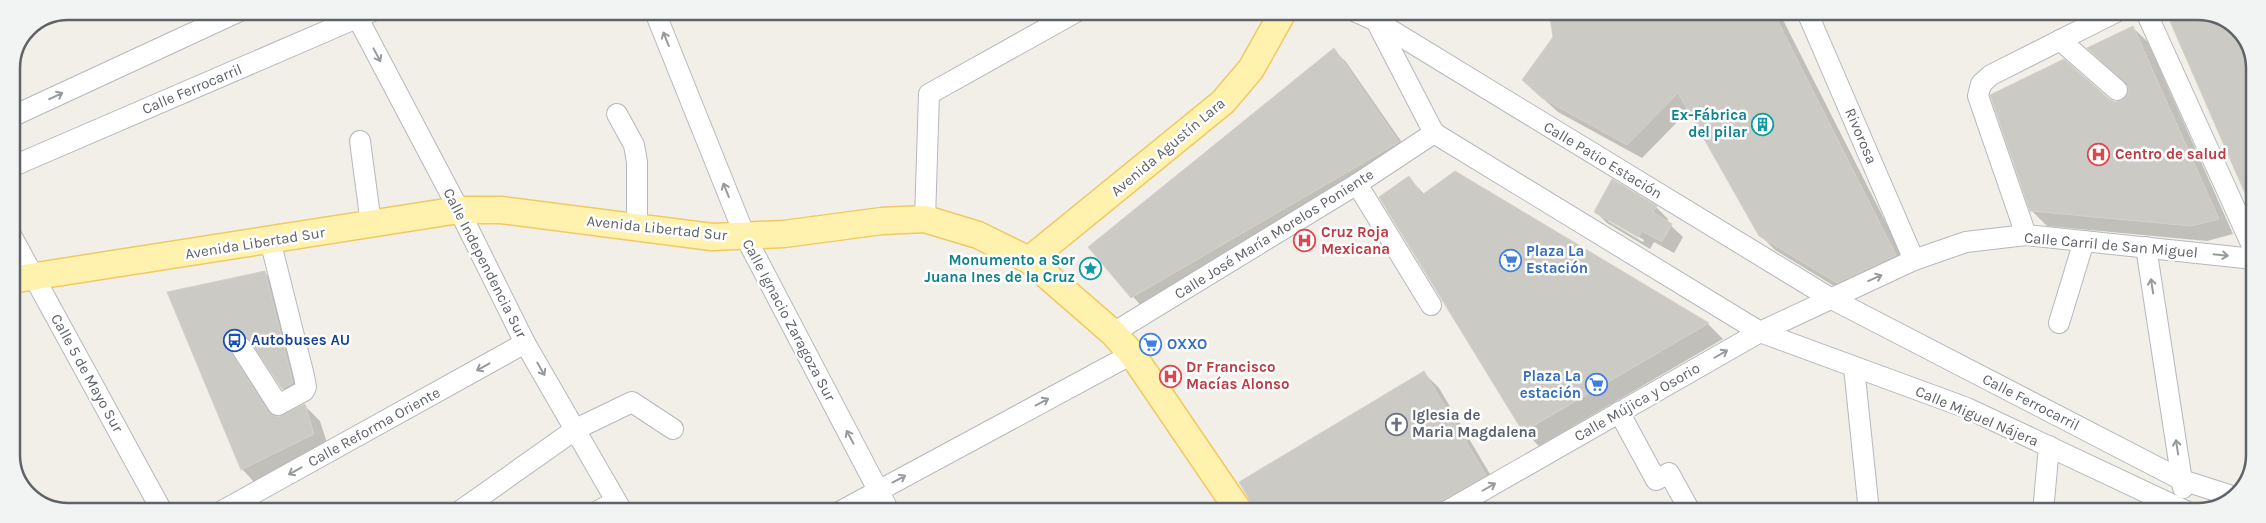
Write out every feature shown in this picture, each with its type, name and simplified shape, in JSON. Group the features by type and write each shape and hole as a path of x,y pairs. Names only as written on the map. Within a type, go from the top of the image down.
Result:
{"main road":[{"name":"Avenida Agustín Lara","path":"1029,260 1223,102 1251,70 1278,20"},
{"name":"Avenida Libertad Sur","path":"23,279 460,210 500,210 712,236 784,234 882,221 925,219 978,235 1029,260 1113,333 1132,354 1234,503"}],"street":[{"path":"20,113 221,20"},
{"name":"Calle Ferrocarril","path":"20,163 347,20"},
{"name":"Calle Independencia Sur","path":"364,20 525,343 617,503"},
{"name":"Calle Ignacio Zaragoza Sur","path":"658,20 744,236 885,503"},
{"path":"925,219 929,94 1062,20"},
{"name":"Rivorosa","path":"1810,20 1914,260"},
{"path":"2026,235 1978,96 1981,84 1991,75 2100,20"},
{"path":"2150,20 2246,232"},
{"path":"1376,21 1434,133 1760,332"},
{"name":"Calle Patio Estación","path":"1376,21 1830,298"},
{"path":"2060,40 2117,90"},
{"path":"617,114 634,145 637,162 637,227"},
{"name":"Calle José María Morelos Poniente","path":"1113,333 1357,184 1434,133"},
{"path":"360,141 371,224"},
{"path":"1357,184 1431,305"},
{"name":"Calle Carril de San Miguel","path":"1830,298 1914,260 1966,242 2026,235 2246,258"},
{"path":"241,347 278,405 304,391 306,387 304,376 270,240"},
{"path":"2059,323 2084,241"},
{"path":"2146,247 2187,503"},
{"name":"Calle 5 de Mayo Sur","path":"23,279 157,503"},
{"name":"Calle Ferrocarril","path":"1830,298 2182,480 2226,494"},
{"name":"Calle Mújica y Osorio","path":"1461,503 1760,332 1830,298"},
{"name":"Calle Miguel Nájera","path":"1760,332 1968,408 2170,503"},
{"name":"Calle Reforma Oriente","path":"236,503 525,343"},
{"path":"855,503 1132,354"},
{"path":"1854,367 1868,503"},
{"path":"471,503 576,429 632,402 672,429"},
{"path":"1618,412 1656,480 1669,473 1685,503"},
{"path":"2044,503 2049,446"}],"building":[{"name":"Ex-Fábrica del pilar","path":"1550,20 1777,20 1896,255 1837,283 1759,236 1678,93 1627,145 1542,98 1522,80 1553,37"},
{"path":"2169,20 2207,21 2222,26 2234,36 2242,50 2246,65 2246,196"},
{"name":"Centro de salud","path":"2133,26 2219,219 2191,226 2030,211 1990,95 2064,59 2109,99 2115,102 2121,101 2128,93 2128,86 2087,48"},
{"path":"1334,48 1399,142 1131,298 1088,247"},
{"name":"Plaza La Estación","path":"1455,171 1709,323 1523,432 1379,197 1409,176 1422,195"},
{"path":"1612,179 1657,206 1653,212 1672,224 1662,242 1642,231 1638,237 1594,212"},
{"name":"Autobuses AU","path":"265,271 293,383 282,389 247,337 241,335 234,337 229,348 268,412 278,417 305,404 314,434 241,470 167,292"},
{"name":"Iglesia de Maria Magdalena","path":"1424,371 1486,475 1438,503 1251,503 1239,482"}],"place":[{"name":"Ex-Fábrica del pilar","path":"1763,124"},
{"name":"Centro de salud","path":"2099,154"},
{"name":"Cruz Roja Mexicana","path":"1305,241"},
{"name":"Plaza La Estación","path":"1510,260"},
{"name":"Monumento a Sor Juana Ines de la Cruz","path":"1091,269"},
{"name":"Autobuses AU","path":"235,340"},
{"name":"OXXO","path":"1151,344"},
{"name":"Dr Francisco Macías Alonso","path":"1170,376"},
{"name":"Plaza La estación","path":"1597,385"},
{"name":"Iglesia de Maria Magdalena","path":"1396,424"}]}
